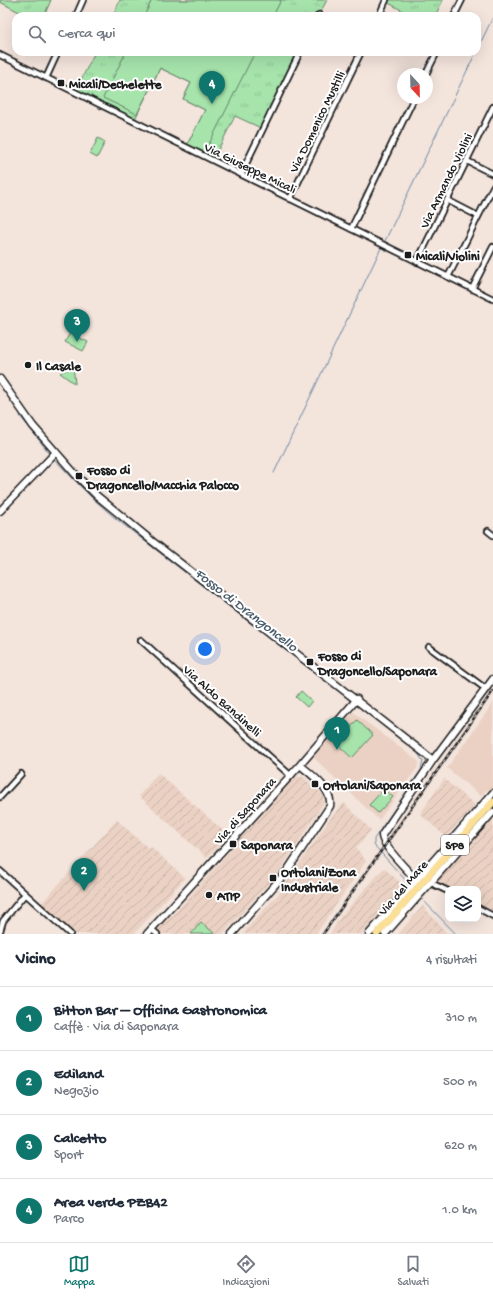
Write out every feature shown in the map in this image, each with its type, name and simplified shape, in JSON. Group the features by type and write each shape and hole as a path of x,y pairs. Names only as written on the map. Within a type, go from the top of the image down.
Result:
{"main road":[{"name":"Via del Mare","path":"377,934 410,897 419,891 493,802"}],"street":[{"path":"78,12 83,0"},
{"path":"381,12 386,0"},
{"path":"456,12 462,0"},
{"name":"Via Giuseppe Micali","path":"0,55 493,299"},
{"path":"46,78 56,56"},
{"path":"241,174 298,56"},
{"name":"Via Domenico Mustilli","path":"290,199 359,56"},
{"path":"429,68 435,56"},
{"path":"351,229 411,104"},
{"name":"Via Armando Violini","path":"417,262 493,107"},
{"path":"467,161 493,174"},
{"path":"448,277 493,187"},
{"path":"447,200 478,216"},
{"path":"472,289 493,247"},
{"path":"0,379 53,455 96,495 355,702 433,760"},
{"path":"0,511 53,455"},
{"path":"488,531 493,535"},
{"name":"Via Aldo Bandinelli","path":"141,640 290,776"},
{"path":"429,647 486,689"},
{"path":"416,880 388,849 381,837 433,760 493,679"},
{"name":"Via di Saponara","path":"149,932 355,702"},
{"path":"232,934 287,871 330,806 330,797 327,791 300,765"},
{"path":"0,797 21,774"},
{"path":"385,934 410,897 416,880 493,793"},
{"path":"419,891 493,812"},
{"path":"0,871 70,934"},
{"path":"435,885 445,890"},
{"path":"0,931 2,920 26,894"},
{"path":"369,934 410,897"},
{"path":"481,910 493,916"},
{"path":"149,932 157,934"}],"shaded area":[{"path":"493,703 493,789 491,792 486,790 481,796 447,768"},
{"path":"353,712 419,762 417,768 379,820 315,759 314,756"},
{"path":"158,773 228,835 207,858 139,796"},
{"path":"294,777 303,777 322,794 325,801 281,869 223,934 215,934 201,922 191,934 161,934 158,930 160,925 168,916 172,916"},
{"path":"444,779 475,805 446,837 420,814"},
{"path":"344,803 371,830 356,848 366,861 316,934 243,933 281,891 332,816"},
{"path":"493,817 493,913 481,907 481,886 445,887 439,883 440,881 437,879"},
{"path":"117,820 149,849 151,847 185,878 134,934 73,934 40,905"},
{"path":"384,868 405,887 362,934 330,934 341,916"},
{"path":"423,906 447,934 398,934"}],"green space":[{"path":"0,0 51,0 46,12 19,12 0,2"},
{"path":"120,0 327,0 320,12 115,12"},
{"path":"152,0 281,0 275,12 146,12"},
{"path":"388,0 443,0 437,12 405,12 387,2"},
{"path":"93,56 298,56 263,129 235,116 213,160 186,147 205,110 183,99 191,83 160,68 134,121 75,92"},
{"path":"124,56 253,56 205,152 186,147 205,110 183,99 191,83 160,68 137,114 103,98"},
{"path":"98,138 105,142 97,158 90,154"},
{"path":"70,333 88,342 83,351 65,342"},
{"path":"73,366 75,383 75,384 60,373"},
{"path":"301,691 312,701 307,707 296,697"},
{"path":"357,720 373,735 352,758 336,743"},
{"path":"384,789 393,797 378,813 369,805"},
{"path":"201,922 215,934 191,934"}],"waterway":[{"path":"481,42 493,17"},
{"path":"384,243 474,56"},
{"path":"274,473 382,246"},
{"name":"Fosso di Drangoncello","path":"20,416 50,454"},
{"name":"Fosso di Drangoncello","path":"53,458 91,497 115,518 351,701"},
{"name":"Fosso di Drangoncello","path":"355,704 417,752 423,761 421,770 374,839 374,845 409,884"},
{"name":"Fosso di Drangoncello","path":"420,897 456,934"}],"railway":[{"path":"323,934 493,691"}],"place":[{"name":"Micali/Dechelette","path":"61,83"},
{"name":"Area verde PZB42","path":"212,104"},
{"name":"Micali/Violini","path":"408,255"},
{"name":"Calcetto","path":"77,342"},
{"name":"Il Casale","path":"28,365"},
{"name":"Fosso di Dragoncello/Macchia Palocco","path":"79,476"},
{"name":"Fosso di Dragoncello/Saponara","path":"310,662"},
{"name":"Bitton Bar – Officina Gastronomica","path":"337,750"},
{"name":"Ortolani/Saponara","path":"315,784"},
{"name":"Saponara","path":"233,844"},
{"name":"Ortolani/Zona Industriale","path":"273,878"},
{"name":"Ediland","path":"84,891"},
{"name":"ATIP","path":"209,895"}]}
